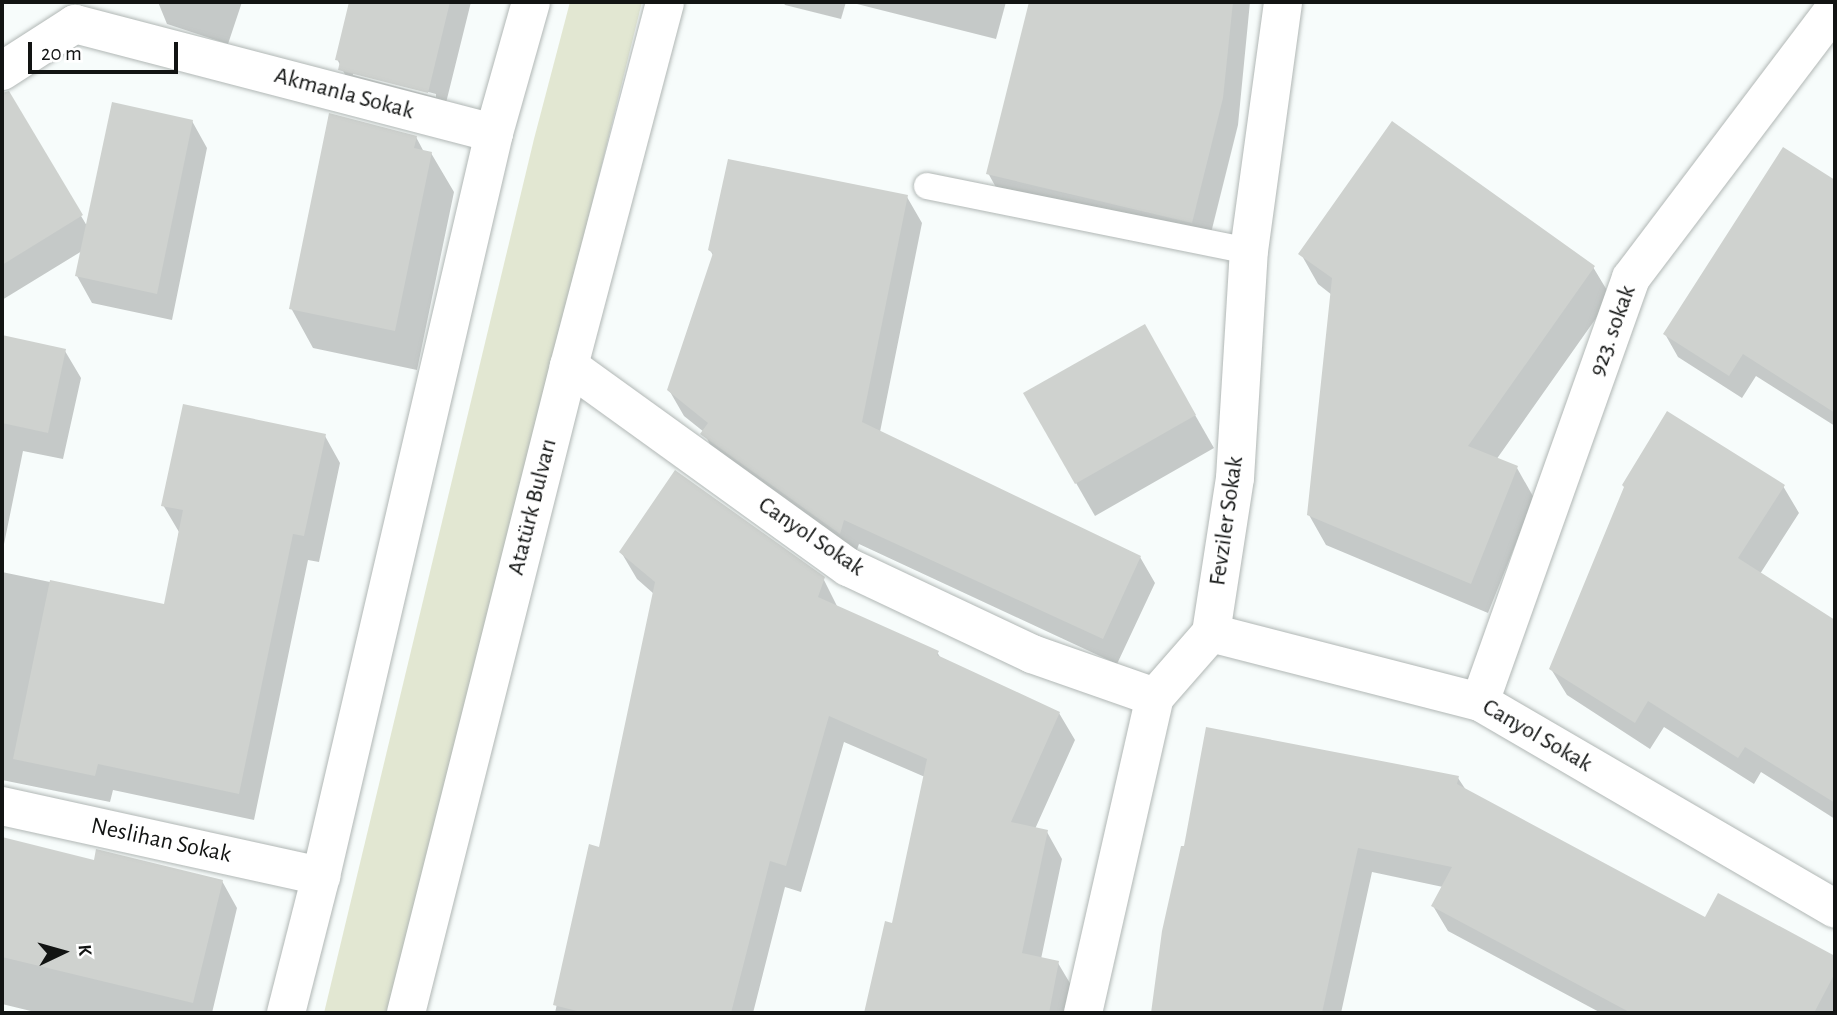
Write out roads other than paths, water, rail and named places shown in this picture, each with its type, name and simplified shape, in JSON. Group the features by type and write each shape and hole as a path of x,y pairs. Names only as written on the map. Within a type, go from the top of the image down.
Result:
{"street":[{"path":"286,1013 321,876 494,133 531,2"},
{"name":"Atatürk Bulvarı","path":"407,1013 569,366 665,2"},
{"name":"Fevziler Sokak","path":"1210,633 1235,478 1250,251 1283,2"},
{"name":"923. sokak","path":"1480,702 1631,278 1835,8"},
{"name":"Akmanla Sokak","path":"2,71 81,13 494,133"},
{"name":"Canyol Sokak","path":"569,366 848,567 1031,654 1155,697"},
{"path":"1083,1013 1155,697 1210,633"},
{"name":"Canyol Sokak","path":"1210,633 1480,702 1835,909"},
{"name":"Neslihan Sokak","path":"2,806 321,876"}],"lane":[{"path":"928,186 1250,251"}]}
